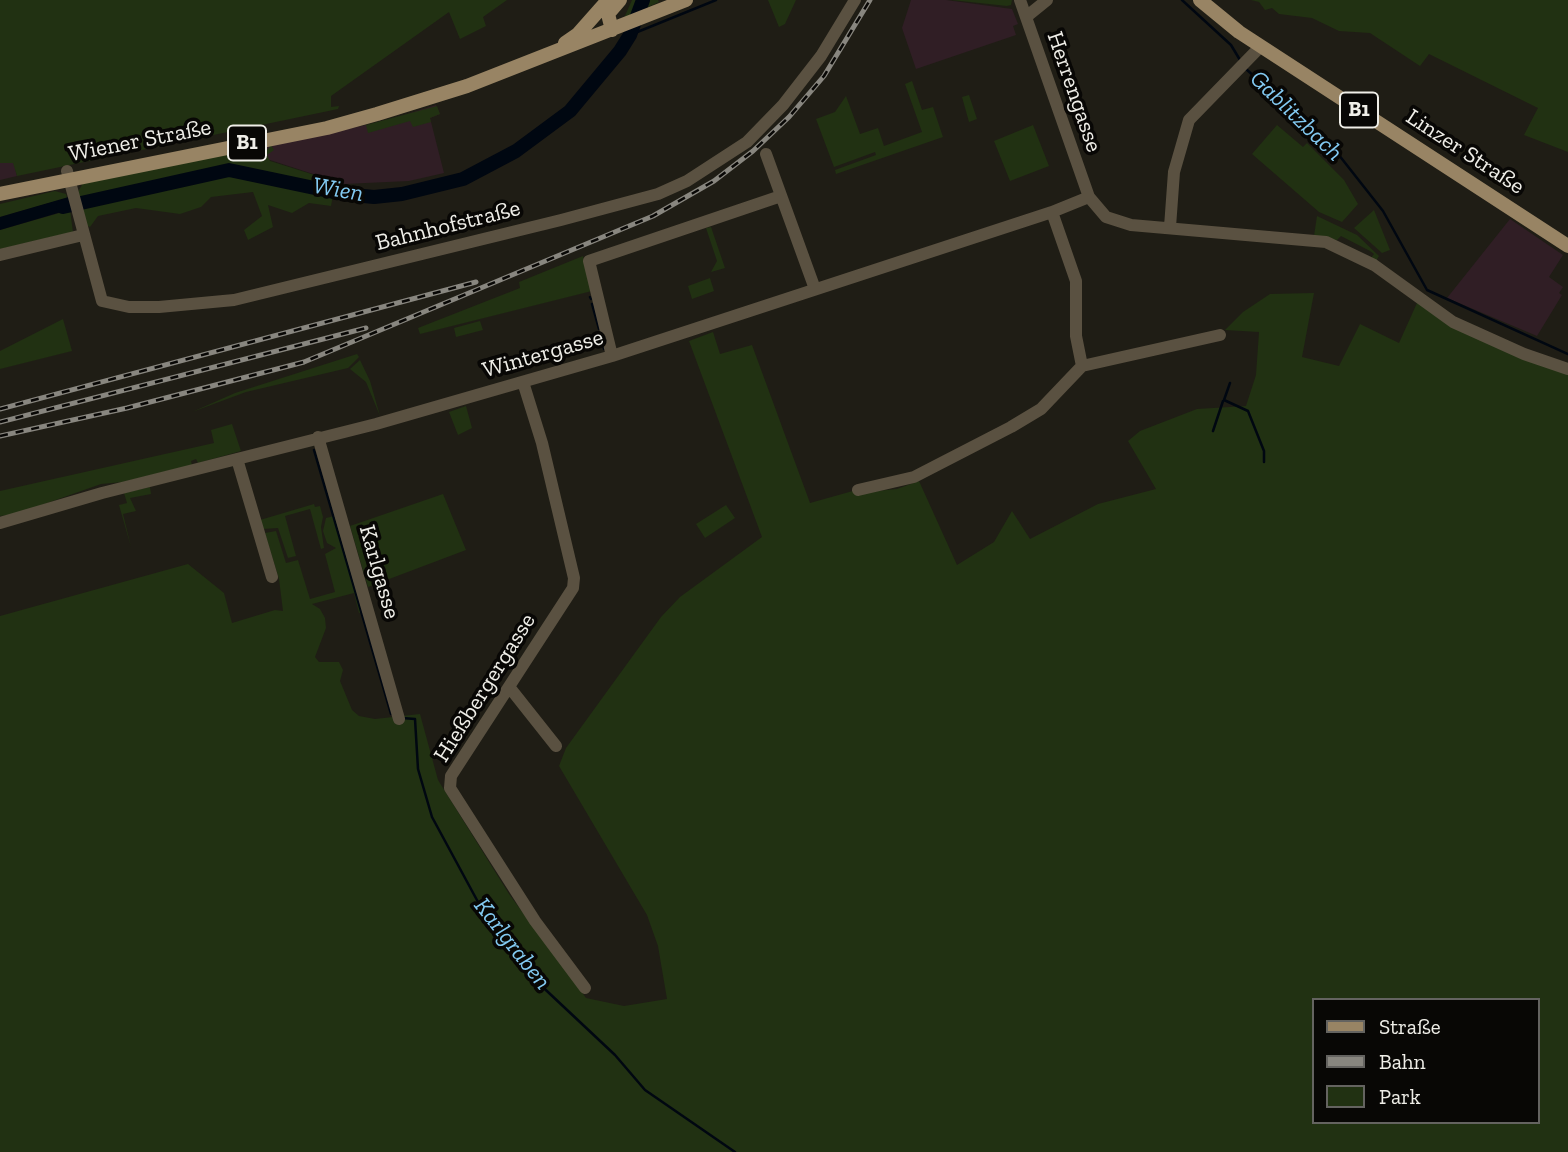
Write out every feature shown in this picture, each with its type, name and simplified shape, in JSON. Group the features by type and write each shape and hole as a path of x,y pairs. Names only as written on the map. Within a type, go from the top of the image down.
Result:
{"main road":[{"path":"611,31 608,14 620,0"},
{"name":"Wiener Straße","path":"0,194 69,181 345,114 489,75 611,31 686,0"},
{"name":"Linzer Straße","path":"1200,0 1261,46 1568,246"},
{"path":"603,5 597,22 611,31"},
{"path":"545,55 578,34 603,5"},
{"name":"Wiener Straße","path":"0,185 69,181"}],"street":[{"name":"Bahnhofstraße","path":"69,181 102,301 129,307 204,305 234,300 658,194 687,181 747,142 804,78 855,0"},
{"name":"Herrengasse","path":"1020,0 1089,197"},
{"path":"1026,17 1047,0"},
{"path":"1170,227 1174,172 1182,135 1196,110 1261,46"},
{"path":"766,154 815,289"},
{"path":"612,356 589,261 781,196"},
{"path":"1089,197 1095,208 1110,219 1131,225 1326,242 1374,265 1453,322 1524,354 1568,369"},
{"name":"Wintergasse","path":"0,523 612,356 1052,212 1089,197"},
{"path":"1052,212 1076,281 1076,336 1082,366"},
{"path":"0,255 81,230"},
{"path":"858,491 914,477 1011,427 1041,409 1082,366 1220,335"},
{"name":"Hießbergergasse","path":"523,382 541,439 575,578 573,588 452,776 450,788 535,920 585,988"},
{"name":"Karlgasse","path":"318,437 399,719"},
{"path":"237,459 272,577"},
{"path":"510,688 556,746"}],"shaded area":[{"path":"911,0 946,0 1012,9 1018,24 1013,26 1016,35 916,69 902,28"},
{"path":"436,105 440,114 430,118 444,173 409,181 344,184 264,158 262,147 385,121"},
{"path":"0,163 14,163 17,176 0,180"},
{"path":"72,196 75,208 0,230 0,217"},
{"path":"1510,219 1563,255 1549,277 1563,287 1559,293 1562,295 1537,336 1447,298"}],"green space":[{"path":"0,0 507,0 483,17 486,26 460,39 449,12 331,96 331,107 339,106 338,109 17,176 13,163 0,163"},
{"path":"632,0 658,0 659,2 624,18"},
{"path":"768,0 796,0 785,24 779,27"},
{"path":"952,0 1012,0 1011,5 1007,6"},
{"path":"1251,0 1568,0 1568,152 1524,135 1538,108 1429,54 1420,66 1370,33 1339,31 1312,18 1279,14 1272,8 1265,10 1259,2"},
{"path":"912,81 922,110 933,107 943,137 836,174 835,170 876,155 875,152 834,167 816,119 835,112 846,96 860,134 878,128 884,146 922,132 905,84"},
{"path":"969,95 977,119 969,122 962,97"},
{"path":"437,106 440,114 430,118 431,122 413,127 410,121 368,133 366,125"},
{"path":"1033,125 1049,166 1010,181 994,141"},
{"path":"1277,125 1303,147 1307,143 1344,180 1358,204 1342,222 1319,212 1252,154"},
{"path":"271,145 274,150 267,155 270,161 324,178 333,195 331,206 309,203 292,213 268,205 273,227 248,240 244,230 262,216 253,192 211,197 201,207 180,214 136,208 98,216 90,227 86,225 78,192 83,183 262,147 263,150 268,149"},
{"path":"55,191 66,194 67,198 0,217 0,204"},
{"path":"70,210 73,232 0,249 0,230"},
{"path":"1374,210 1390,250 1382,253 1354,228"},
{"path":"1317,216 1357,235 1379,256 1376,261 1371,258 1374,254 1370,251 1341,236 1337,240 1314,236"},
{"path":"711,227 725,268 711,272 717,261 706,228"},
{"path":"583,256 592,291 420,334 418,328 520,288 519,282"},
{"path":"710,278 714,291 692,299 688,286"},
{"path":"1314,293 1302,357 1339,366 1360,324 1399,343 1417,303 1568,374 1568,1152 0,1152 0,616 188,564 224,593 232,623 275,610 283,611 279,579 265,533 276,531 286,563 298,560 310,599 335,592 325,554 336,548 327,543 323,531 326,518 338,515 365,611 359,613 354,593 312,604 320,609 326,628 315,657 319,662 339,662 343,670 340,681 352,710 359,716 375,719 420,714 438,780 509,894 586,998 624,1006 667,999 658,946 647,915 559,766 566,748 661,617 680,597 762,537 689,341 713,332 720,354 752,345 810,503 860,489 856,493 897,489 919,481 957,565 994,542 1012,511 1030,539 1098,504 1156,489 1128,441 1140,431 1197,409 1246,406 1256,375 1259,332 1225,330 1243,312 1270,294"},
{"path":"63,319 72,351 0,369 0,351"},
{"path":"480,321 483,330 456,337 454,328"},
{"path":"357,354 359,357 348,368 246,392 192,412 235,393"},
{"path":"360,360 370,381 380,416 366,382 350,369"},
{"path":"466,406 472,428 458,435 449,412"},
{"path":"232,424 241,451 198,463 196,459 191,461 192,465 123,482 101,484 16,514 0,516 0,491 214,443 211,430"},
{"path":"150,487 151,494 130,498 136,511 123,514 131,547 119,505 127,503 124,493"},
{"path":"443,494 466,550 368,587 350,526"},
{"path":"314,504 315,507 320,506 323,517 321,527 324,548 321,549 310,509 285,516 296,556 288,558 278,528 263,529 260,520"},
{"path":"726,505 735,518 705,538 696,524"}],"waterway":[{"name":"Wien","path":"63,207 229,170 343,194 374,197 402,194 463,179 516,151 570,111 620,51 630,35 643,0"},
{"name":"Gablitzbach","path":"630,35 716,0"},
{"name":"Gablitzbach","path":"1182,0 1231,45 1240,60"},
{"name":"Gablitzbach","path":"1246,69 1331,145 1383,211 1427,290 1568,354"},
{"path":"592,304 599,329"},
{"path":"600,333 604,349"},
{"path":"1230,383 1224,400 1248,411 1264,451 1264,462"},
{"path":"1213,431 1223,401"},
{"name":"Karlgraben","path":"314,450 391,714"},
{"name":"Karlgraben","path":"402,718 415,719 418,769 432,817 478,902 532,977 615,1055 645,1090 735,1152"}],"railway":[{"path":"0,436 127,408 304,362 653,216 714,181 753,151 789,117 824,76 870,0"},
{"path":"0,409 476,282"},
{"path":"0,422 366,328"}]}
